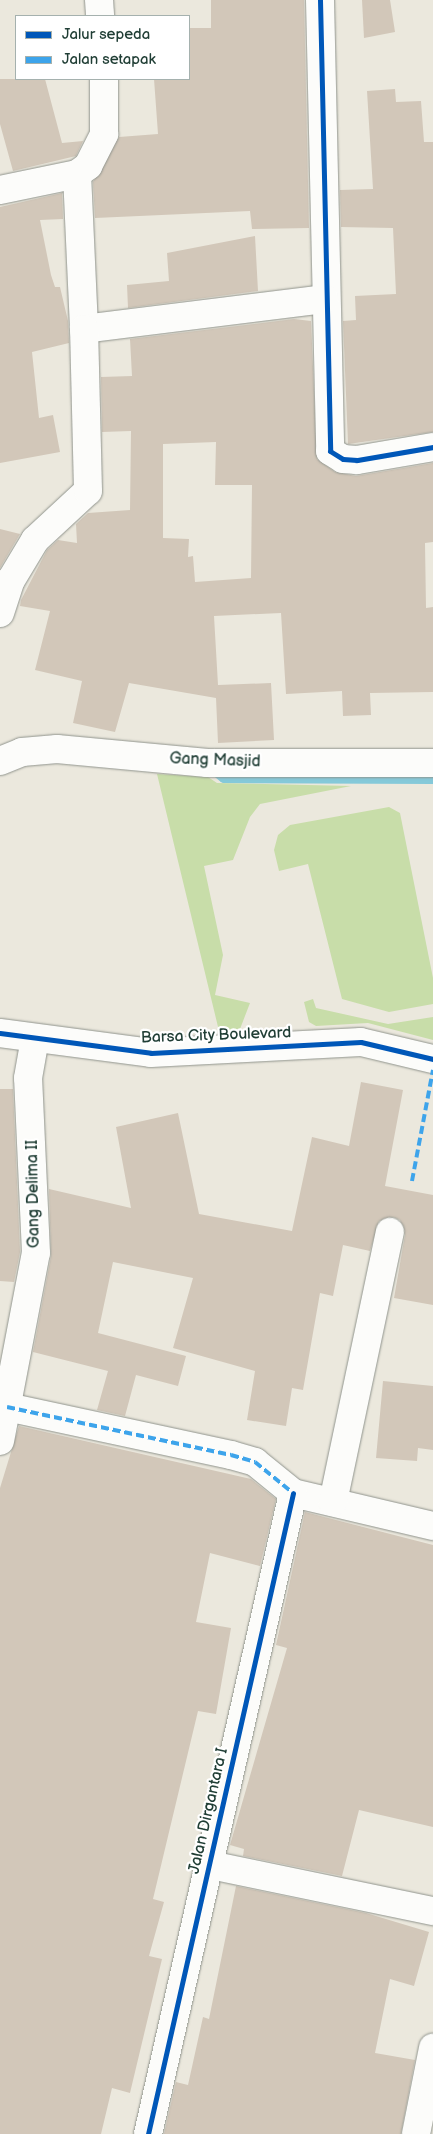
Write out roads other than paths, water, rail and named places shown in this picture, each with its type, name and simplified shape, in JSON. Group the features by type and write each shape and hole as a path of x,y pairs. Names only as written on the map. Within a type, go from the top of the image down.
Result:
{"street":[{"path":"99,0 100,15"},
{"path":"320,0 324,299 330,450 343,459 357,460 433,447"},
{"path":"0,190 77,174 88,166 104,134 104,80"},
{"path":"0,613 11,580 35,540 88,491 84,329 77,174"},
{"path":"84,329 324,299"},
{"name":"Gang Masjid","path":"0,761 22,752 57,750 207,763 433,763"},
{"name":"Barsa City Boulevard","path":"0,1033 151,1054 361,1042 433,1060"},
{"name":"Gang Delima II","path":"0,1441 36,1253 28,1078 35,1039"},
{"path":"333,1502 390,1232"},
{"path":"7,1407 231,1455 255,1462 293,1493 433,1526"},
{"name":"Jalan Dirgantara I","path":"148,2134 293,1493"},
{"path":"210,1865 433,1911"},
{"path":"416,2134 433,2048"}],"waterway":[{"path":"213,769 224,778 433,779"}]}
